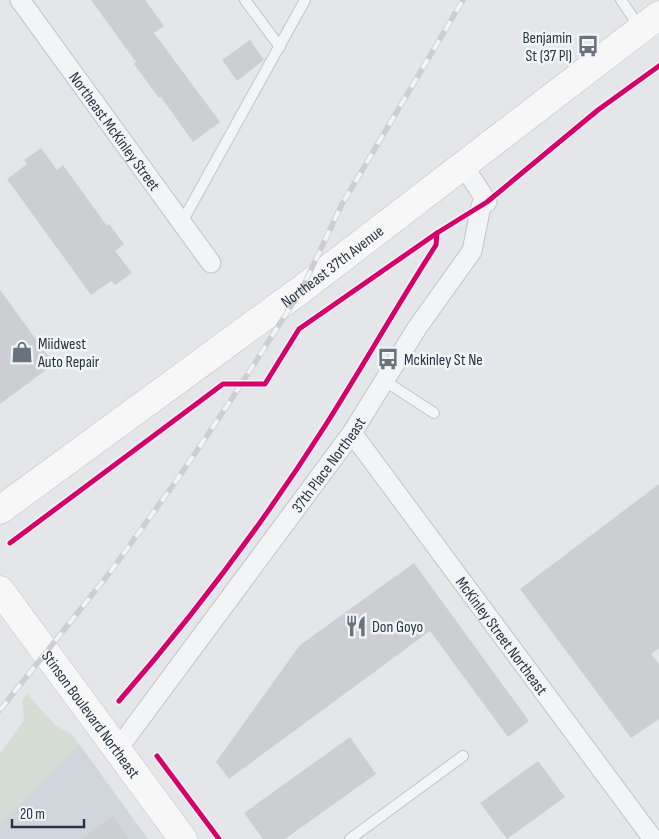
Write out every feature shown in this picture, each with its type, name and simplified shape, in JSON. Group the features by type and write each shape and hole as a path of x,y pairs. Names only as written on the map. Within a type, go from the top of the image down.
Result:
{"street":[{"name":"Northeast McKinley Street","path":"20,0 211,263"},
{"name":"Northeast 37th Avenue","path":"0,510 302,289 650,22"},
{"name":"37th Place Northeast","path":"118,750 352,433 417,328 472,251 481,206 487,202 463,165"},
{"name":"McKinley Street Northeast","path":"352,433 653,839"},
{"name":"Stinson Boulevard Northeast","path":"0,590 183,839"}],"lane":[{"path":"245,0 280,47"},
{"path":"182,222 305,0"},
{"path":"621,0 650,22"},
{"path":"384,381 434,413"},
{"path":"350,839 463,756"}],"shaded area":[{"path":"27,694 56,726 72,734 79,744 0,824 0,754 24,720 22,700"},
{"path":"79,744 148,839 0,839 0,824"}],"building":[{"path":"91,0 145,0 164,26 154,33 220,122 193,142 161,97 159,98 134,64 136,62"},
{"path":"250,40 264,60 237,81 222,60"},
{"path":"41,148 57,170 63,165 107,226 109,224 124,244 115,251 132,273 115,285 111,281 91,295 7,179 27,164 24,160"},
{"name":"Miidwest Auto Repair","path":"0,290 54,364 0,404"},
{"path":"659,484 659,648 651,654 659,664 659,719 631,738 520,589"},
{"path":"414,563 529,721 508,737 430,631 229,779 216,762 300,645"},
{"path":"350,737 376,774 285,839 263,839 244,813"},
{"path":"538,761 565,797 507,839 480,803"},
{"path":"113,817 129,839 82,839 105,822"}],"railway":[{"path":"0,710 111,571 179,477 233,397 302,289 341,206 463,0"}],"cycle path":[{"path":"10,543 223,384 265,384 299,329 437,233 487,202 598,110 659,66"},
{"path":"119,701 201,602 253,533 302,462 436,245 437,233"},
{"path":"157,756 219,839"}],"place":[{"name":"Benjamin St (37 Pl)","path":"588,46"},
{"name":"Miidwest Auto Repair","path":"22,352"},
{"name":"Mckinley St Ne","path":"388,359"},
{"name":"Don Goyo","path":"356,626"}]}
